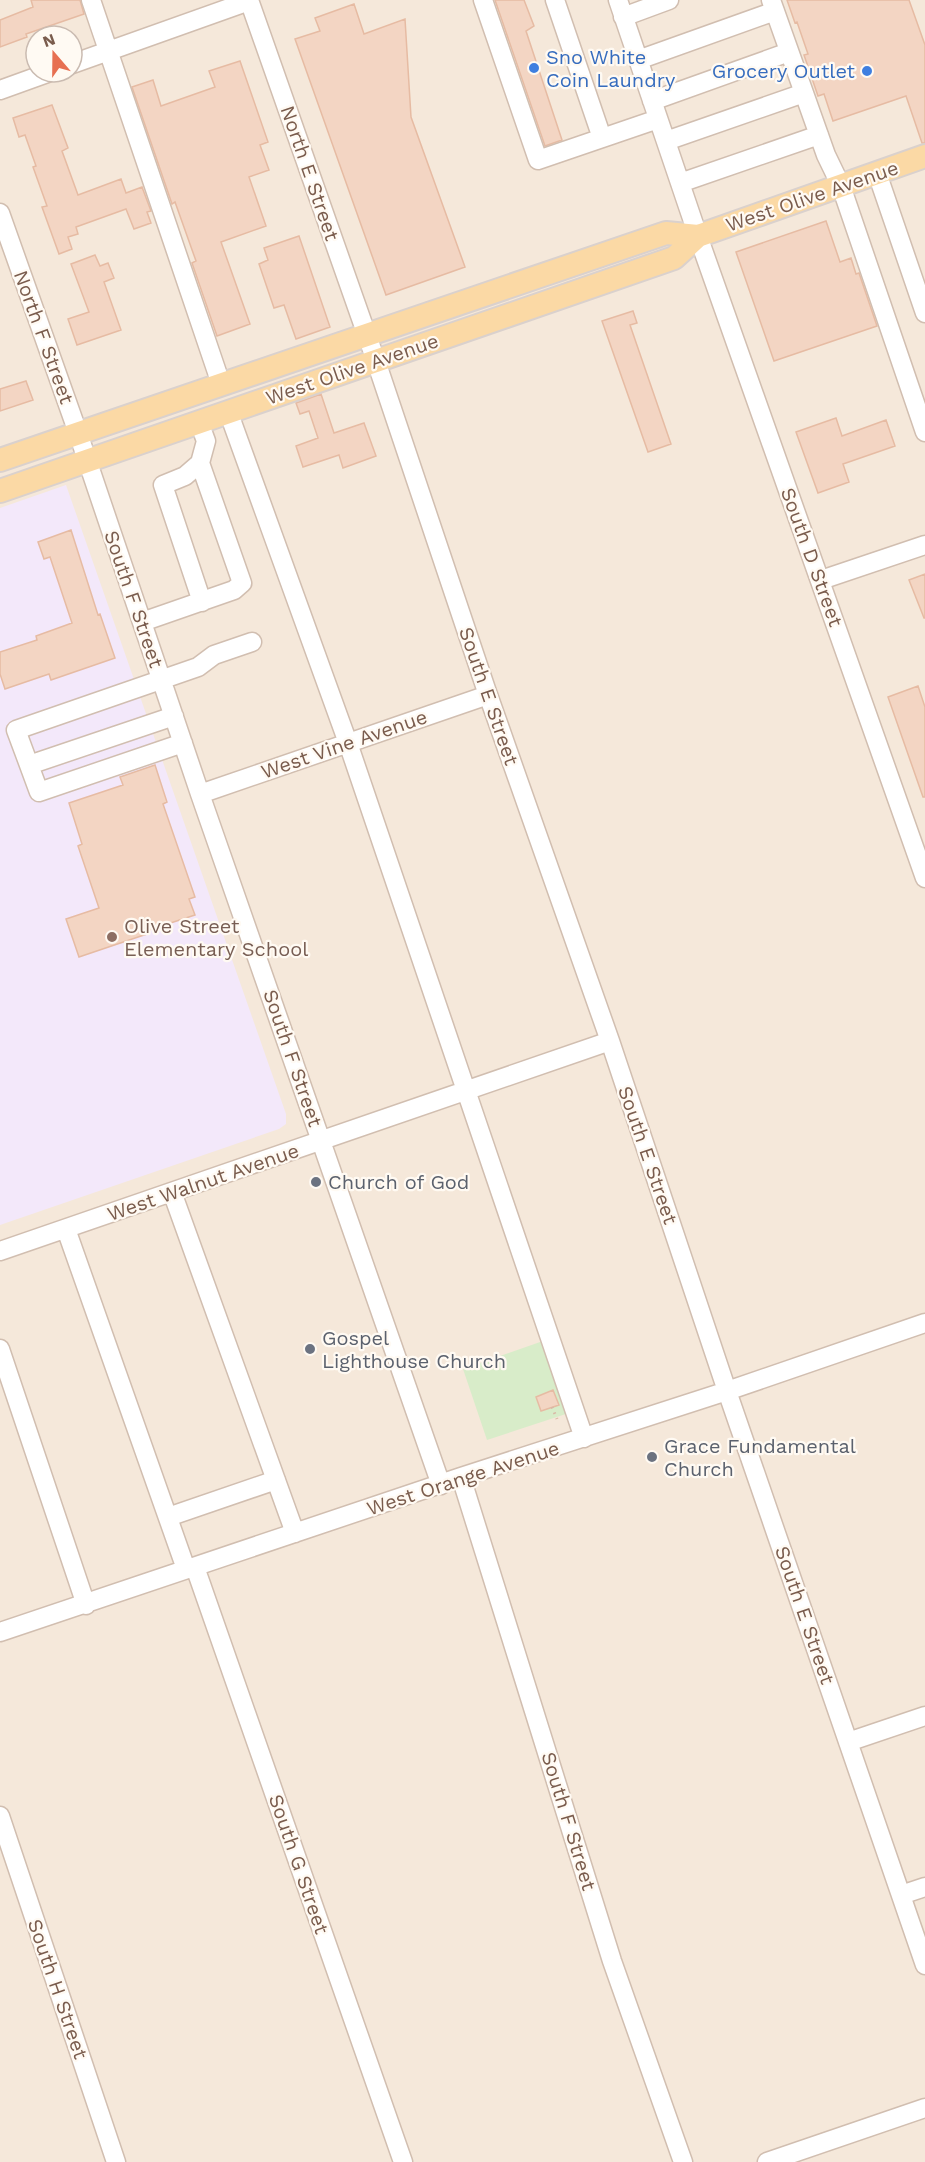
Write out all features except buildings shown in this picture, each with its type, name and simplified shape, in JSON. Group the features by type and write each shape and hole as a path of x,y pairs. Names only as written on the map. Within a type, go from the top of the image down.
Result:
{"main road":[{"name":"West Olive Avenue","path":"0,491 228,411 371,347 666,233 698,236 925,156"},
{"name":"West Olive Avenue","path":"0,460 221,384 371,347"}],"street":[{"path":"91,0 221,384"},
{"path":"84,60 249,0"},
{"name":"North E Street","path":"249,0 371,347"},
{"path":"483,0 538,160 658,119"},
{"path":"555,0 602,138"},
{"path":"621,8 669,0"},
{"path":"638,60 773,6 826,155 841,186 925,432"},
{"name":"South D Street","path":"621,8 698,236 925,878"},
{"path":"652,101 789,52"},
{"path":"0,90 24,81"},
{"path":"666,141 804,93"},
{"path":"680,183 819,135"},
{"path":"877,173 924,306"},
{"name":"North F Street","path":"0,213 88,460"},
{"name":"South E Street","path":"371,347 488,695 610,1041 727,1391 925,1965"},
{"path":"228,411 348,743 584,1438"},
{"path":"199,422 206,441 200,463 185,476 163,485 202,602"},
{"name":"South F Street","path":"88,460 200,794 441,1485"},
{"path":"142,622 234,590 242,583 200,463"},
{"path":"821,580 925,545"},
{"path":"183,742 39,792 16,730 198,667 214,655 252,642"},
{"name":"West Vine Avenue","path":"200,794 488,695"},
{"path":"29,765 174,716"},
{"name":"West Walnut Avenue","path":"0,1251 610,1041"},
{"path":"172,1192 295,1533"},
{"name":"South G Street","path":"66,1229 168,1517 191,1568 403,2162"},
{"name":"West Orange Avenue","path":"0,1632 87,1605 295,1533 727,1391 925,1323"},
{"path":"0,1349 87,1605"},
{"name":"South F Street","path":"461,1478 612,1961 683,2162"},
{"path":"168,1517 276,1480"},
{"path":"848,1742 925,1716"},
{"name":"South H Street","path":"0,1816 116,2162"},
{"path":"901,1895 925,1887"},
{"path":"768,2162 925,2108"}],"path":[{"path":"552,1407 557,1419"}],"shaded area":[{"path":"0,0 925,0 925,2162 0,2162"},
{"name":"Olive Street Elementary School","path":"66,485 286,1114 286,1124 279,1129 0,1225 0,508"}],"green space":[{"path":"543,1341 569,1413 487,1440 463,1369"}],"place":[{"name":"Sno White Coin Laundry","path":"534,68"},
{"name":"Grocery Outlet","path":"867,71"},
{"name":"Olive Street Elementary School","path":"112,937"},
{"name":"Church of God","path":"316,1182"},
{"name":"Gospel Lighthouse Church","path":"310,1349"},
{"name":"Grace Fundamental Church","path":"652,1457"}]}
